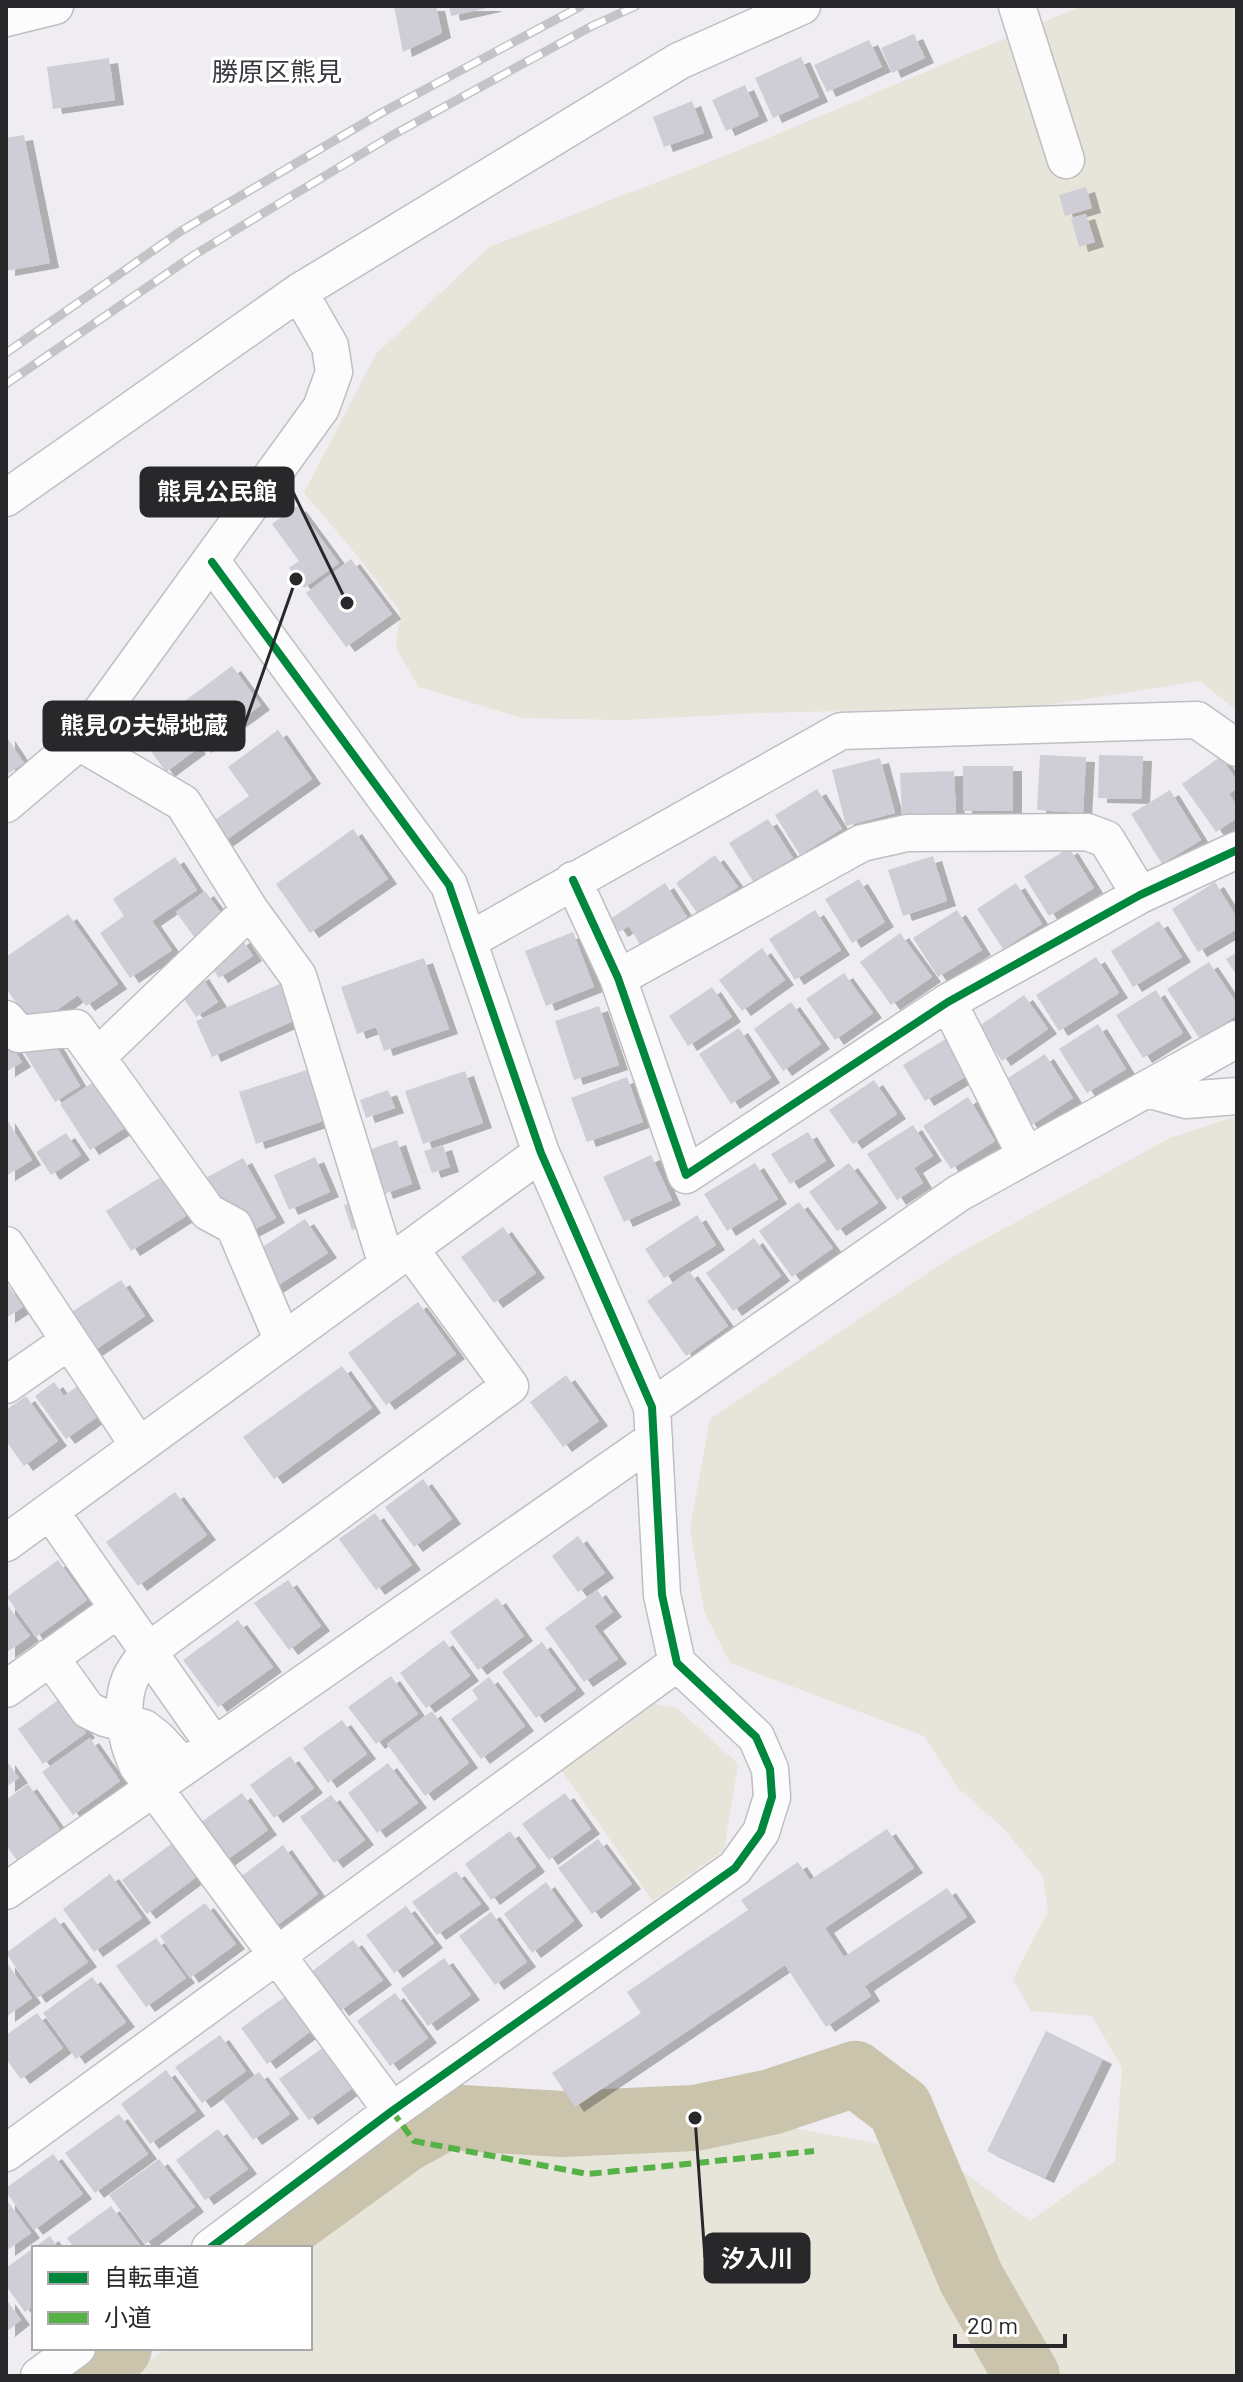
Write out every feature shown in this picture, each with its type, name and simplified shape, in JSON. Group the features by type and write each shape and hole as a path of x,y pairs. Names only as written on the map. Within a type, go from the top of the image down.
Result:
{"street":[{"path":"6,18 55,6"},
{"path":"6,498 299,292 679,61 802,6"},
{"path":"1017,6 1066,160"},
{"path":"6,804 79,742 321,408 334,372 330,346 299,292"},
{"path":"212,562 449,885 541,1153 653,1423 662,1595 677,1663 756,1737 770,1769 772,1797 761,1832 735,1868 392,2111 213,2246"},
{"path":"468,941 841,731 1197,720 1237,748"},
{"path":"79,742 183,803 250,910 298,976 398,1257 510,1386 147,1652 130,1679 126,1722 128,1743 137,1765 392,2111"},
{"path":"618,978 862,843 907,833 1087,832 1106,839 1140,895"},
{"path":"573,880 618,978 686,1175 948,1002 1140,895 1237,850"},
{"path":"97,1057 250,910"},
{"path":"948,1002 1025,1154"},
{"path":"6,1019 19,1034 76,1028 208,1212 234,1226 283,1341"},
{"path":"6,1891 184,1767 653,1423 959,1193 1237,1039"},
{"path":"1147,1089 1186,1100 1237,1096"},
{"path":"6,1543 541,1153"},
{"path":"6,1245 139,1446"},
{"path":"6,1385 69,1341"},
{"path":"50,1511 214,1745"},
{"path":"6,1689 117,1610"},
{"path":"50,1657 88,1710 105,1718 144,1728 184,1767"},
{"path":"6,2153 677,1663"},
{"path":"39,2376 74,2350"}],"shaded area":[{"path":"1082,6 1237,6 1237,711 1200,681 1042,706 623,720 522,718 419,687 396,648 400,611 304,493 376,354 489,247 725,156"},
{"path":"1237,1116 1237,2376 129,2376 164,2350 312,2350 312,2246 295,2246 359,2195 472,2141 793,2128 940,2155 1030,2221 1115,2161 1122,2068 1092,2016 1031,2011 1013,1979 1048,1911 1043,1876 1002,1827 958,1788 924,1736 730,1663 704,1611 690,1529 710,1419 950,1258 1170,1138"},
{"path":"651,1703 677,1708 738,1764 724,1850 653,1901 560,1768"}],"building":[{"path":"394,6 436,6 442,33 403,52"},
{"path":"449,6 492,6 492,7 451,16"},
{"path":"914,34 925,58 892,73 881,48"},
{"path":"869,40 882,67 827,92 814,65"},
{"path":"801,57 819,97 773,118 755,78"},
{"path":"109,58 115,100 53,109 47,67"},
{"path":"745,85 759,116 726,131 712,100"},
{"path":"692,101 704,133 664,147 653,117"},
{"path":"24,135 50,263 6,271 6,138"},
{"path":"1086,187 1092,208 1065,216 1059,195"},
{"path":"1086,214 1095,242 1079,247 1071,218"},
{"path":"297,506 339,563 304,588 289,568 299,561 272,524"},
{"path":"351,559 392,614 346,647 306,593"},
{"path":"232,666 261,705 202,748 174,709"},
{"path":"169,710 197,749 166,772 138,733"},
{"path":"278,730 312,779 222,843 209,824 249,796 228,767"},
{"path":"6,736 24,763 6,775"},
{"path":"1040,755 1086,757 1083,813 1037,810"},
{"path":"1099,755 1143,756 1141,799 1098,798"},
{"path":"1220,757 1237,780 1237,788 1229,794 1237,806 1237,818 1216,832 1182,784"},
{"path":"880,758 895,813 846,826 832,770"},
{"path":"963,766 1013,766 1013,811 963,811"},
{"path":"954,771 956,815 902,817 900,773"},
{"path":"817,789 842,829 800,855 775,815"},
{"path":"1170,790 1201,840 1162,864 1131,814"},
{"path":"768,819 793,858 754,883 729,843"},
{"path":"353,829 388,879 310,933 276,884"},
{"path":"1069,848 1094,888 1049,916 1024,876"},
{"path":"715,855 738,887 698,914 676,883"},
{"path":"933,856 947,901 903,916 888,870"},
{"path":"175,857 197,890 152,921 172,950 130,978 100,933 124,916 113,899"},
{"path":"859,879 885,922 852,943 825,899"},
{"path":"1215,882 1237,918 1237,929 1198,952 1172,909"},
{"path":"665,883 687,917 641,946 629,926 619,932 610,919"},
{"path":"1016,883 1042,924 1003,949 977,909"},
{"path":"205,891 227,921 198,942 176,912"},
{"path":"815,910 841,950 795,980 769,939"},
{"path":"957,910 982,950 938,977 913,938"},
{"path":"68,914 118,984 86,1006 78,995 33,1027 6,988 6,957"},
{"path":"1159,921 1182,957 1133,987 1111,951"},
{"path":"573,932 594,987 546,1006 525,951"},
{"path":"900,933 932,977 891,1005 860,962"},
{"path":"241,938 253,956 219,978 207,960"},
{"path":"762,948 785,980 742,1011 719,980"},
{"path":"1237,952 1237,976 1226,959"},
{"path":"1096,957 1119,993 1059,1031 1036,995"},
{"path":"424,958 449,1029 384,1051 376,1027 357,1034 341,987"},
{"path":"1209,962 1237,1004 1237,1015 1200,1039 1167,989"},
{"path":"844,973 873,1013 835,1040 806,999"},
{"path":"200,974 218,1002 196,1017 177,988"},
{"path":"282,983 298,1019 212,1057 196,1021"},
{"path":"712,987 732,1017 688,1046 669,1016"},
{"path":"1156,990 1183,1033 1143,1058 1116,1015"},
{"path":"1024,995 1048,1029 1002,1061 978,1027"},
{"path":"791,1002 821,1044 783,1071 754,1029"},
{"path":"599,1006 619,1065 574,1080 555,1021"},
{"path":"1098,1024 1126,1069 1087,1093 1059,1049"},
{"path":"739,1028 771,1078 731,1104 699,1054"},
{"path":"49,1034 80,1086 55,1102 23,1050"},
{"path":"6,1037 22,1062 6,1072"},
{"path":"949,1037 970,1074 925,1101 903,1065"},
{"path":"1045,1054 1073,1098 1030,1126 1002,1082"},
{"path":"310,1069 326,1120 256,1144 239,1092"},
{"path":"465,1071 483,1123 423,1144 405,1091"},
{"path":"627,1077 643,1122 587,1142 571,1098"},
{"path":"98,1079 128,1126 90,1150 60,1104"},
{"path":"874,1080 897,1114 853,1144 829,1110"},
{"path":"388,1090 395,1108 366,1118 360,1100"},
{"path":"968,1097 995,1141 951,1169 923,1126"},
{"path":"6,1118 32,1160 6,1176"},
{"path":"913,1125 933,1156 914,1168 923,1183 897,1200 867,1154"},
{"path":"808,1132 826,1161 790,1184 771,1154"},
{"path":"66,1133 81,1155 51,1175 36,1152"},
{"path":"397,1140 412,1184 384,1194 369,1150"},
{"path":"443,1145 450,1167 432,1173 424,1151"},
{"path":"651,1155 672,1200 624,1222 603,1177"},
{"path":"315,1157 330,1192 289,1210 274,1175"},
{"path":"243,1158 276,1218 246,1234 228,1202 215,1209 200,1181"},
{"path":"755,1163 778,1199 727,1231 704,1194"},
{"path":"849,1163 878,1203 837,1231 809,1192"},
{"path":"161,1177 186,1216 131,1251 106,1211"},
{"path":"361,1199 369,1224 352,1230 344,1205"},
{"path":"799,1202 833,1248 792,1277 759,1231"},
{"path":"697,1215 716,1245 664,1278 645,1249"},
{"path":"305,1219 328,1253 274,1288 252,1254"},
{"path":"503,1227 536,1273 494,1303 461,1257"},
{"path":"754,1238 781,1276 733,1311 706,1273"},
{"path":"689,1271 728,1326 686,1356 647,1301"},
{"path":"121,1280 145,1316 92,1352 67,1315"},
{"path":"6,1282 23,1307 6,1318"},
{"path":"418,1302 456,1354 386,1405 348,1353"},
{"path":"342,1366 372,1408 274,1479 243,1437"},
{"path":"566,1375 599,1421 563,1447 530,1402"},
{"path":"54,1382 64,1396 83,1382 104,1412 66,1439 35,1396"},
{"path":"26,1396 58,1441 24,1466 6,1441 6,1410"},
{"path":"423,1479 452,1519 414,1547 385,1507"},
{"path":"175,1492 207,1535 138,1586 106,1542"},
{"path":"375,1513 412,1565 376,1590 339,1539"},
{"path":"578,1536 605,1573 578,1592 552,1556"},
{"path":"58,1560 87,1600 36,1637 7,1597"},
{"path":"288,1580 321,1626 289,1650 254,1603"},
{"path":"597,1590 613,1612 594,1626 618,1659 584,1682 545,1628"},
{"path":"497,1598 524,1636 478,1670 450,1632"},
{"path":"6,1603 30,1636 6,1653"},
{"path":"238,1620 273,1667 218,1707 183,1660"},
{"path":"444,1640 470,1676 426,1708 400,1673"},
{"path":"542,1642 576,1689 536,1718 502,1672"},
{"path":"391,1676 418,1714 376,1744 348,1707"},
{"path":"489,1677 525,1726 481,1759 451,1719 478,1699 472,1690"},
{"path":"61,1698 86,1733 43,1764 18,1729"},
{"path":"432,1711 469,1763 425,1796 387,1744"},
{"path":"342,1720 367,1754 328,1783 303,1748"},
{"path":"90,1738 120,1781 73,1815 42,1772"},
{"path":"290,1756 314,1788 274,1818 250,1785"},
{"path":"6,1760 19,1778 6,1787"},
{"path":"388,1763 418,1803 377,1833 348,1793"},
{"path":"28,1784 64,1835 21,1866 6,1845 6,1800"},
{"path":"242,1793 268,1830 224,1862 197,1825"},
{"path":"565,1793 591,1829 549,1860 522,1824"},
{"path":"331,1795 365,1840 334,1863 300,1817"},
{"path":"887,1829 914,1868 825,1928 844,1957 947,1888 967,1917 865,1986 871,1996 826,2027 785,1965 575,2107 552,2073 641,2013 627,1992 748,1910 741,1900 798,1862 810,1880"},
{"path":"510,1831 536,1867 491,1900 465,1864"},
{"path":"598,1839 632,1884 592,1914 558,1868"},
{"path":"174,1842 199,1875 147,1914 122,1880"},
{"path":"283,1845 318,1894 275,1927 239,1878"},
{"path":"456,1871 481,1904 437,1935 412,1902"},
{"path":"110,1874 142,1918 94,1952 63,1909"},
{"path":"546,1882 574,1921 532,1953 504,1914"},
{"path":"205,1903 236,1944 190,1978 160,1936"},
{"path":"406,1906 434,1943 394,1973 366,1935"},
{"path":"491,1912 527,1962 495,1985 459,1936"},
{"path":"55,1917 88,1962 37,1998 6,1953"},
{"path":"156,1938 186,1978 146,2007 116,1966"},
{"path":"353,1940 383,1980 340,2011 311,1972"},
{"path":"444,1958 471,1995 428,2026 401,1989"},
{"path":"6,1962 32,1998 6,2017"},
{"path":"92,1977 126,2022 76,2059 43,2013"},
{"path":"395,1993 428,2038 390,2066 357,2021"},
{"path":"286,1996 311,2031 267,2064 241,2028"},
{"path":"37,2013 63,2048 21,2079 6,2059 6,2035"},
{"path":"1046,2031 1103,2059 1045,2178 987,2151"},
{"path":"220,2035 246,2071 202,2103 175,2067"},
{"path":"324,2047 354,2087 309,2120 279,2079"},
{"path":"166,2070 196,2111 150,2144 121,2104"},
{"path":"259,2072 290,2114 253,2140 223,2099"},
{"path":"119,2114 148,2154 95,2193 65,2153"},
{"path":"218,2129 248,2169 205,2200 176,2160"},
{"path":"53,2154 83,2194 34,2230 6,2188"},
{"path":"159,2159 195,2207 145,2244 109,2195"},
{"path":"6,2199 31,2233 6,2251"},
{"path":"111,2206 141,2246 73,2246 67,2238"},
{"path":"50,2236 57,2246 36,2246"},
{"path":"32,2249 32,2307 25,2312 6,2286 6,2268"},
{"path":"6,2299 21,2320 6,2332"}],"waterway":[{"path":"258,2246 402,2141 445,2117 562,2124 695,2118 771,2102 855,2074 900,2108 971,2278 1027,2376"},
{"path":"80,2376 116,2350"}],"railway":[{"path":"6,353 181,231 381,113 581,6"},
{"path":"6,384 194,255 391,136 592,26 636,6"}],"marked path":[{"path":"392,2111 414,2141 588,2174 814,2151"}],"cycle path":[{"path":"212,562 449,885 541,1153 652,1407 662,1595 677,1663 756,1737 770,1769 772,1797 761,1832 735,1868 392,2111 213,2246"},
{"path":"573,880 618,978 686,1175 948,1002 1140,895 1237,850"}],"place":[{"name":"熊見の夫婦地蔵","path":"296,579"},
{"name":"熊見公民館","path":"347,603"},
{"name":"汐入川","path":"695,2118"}],"district":[{"name":"勝原区熊見","path":"277,70"}]}
